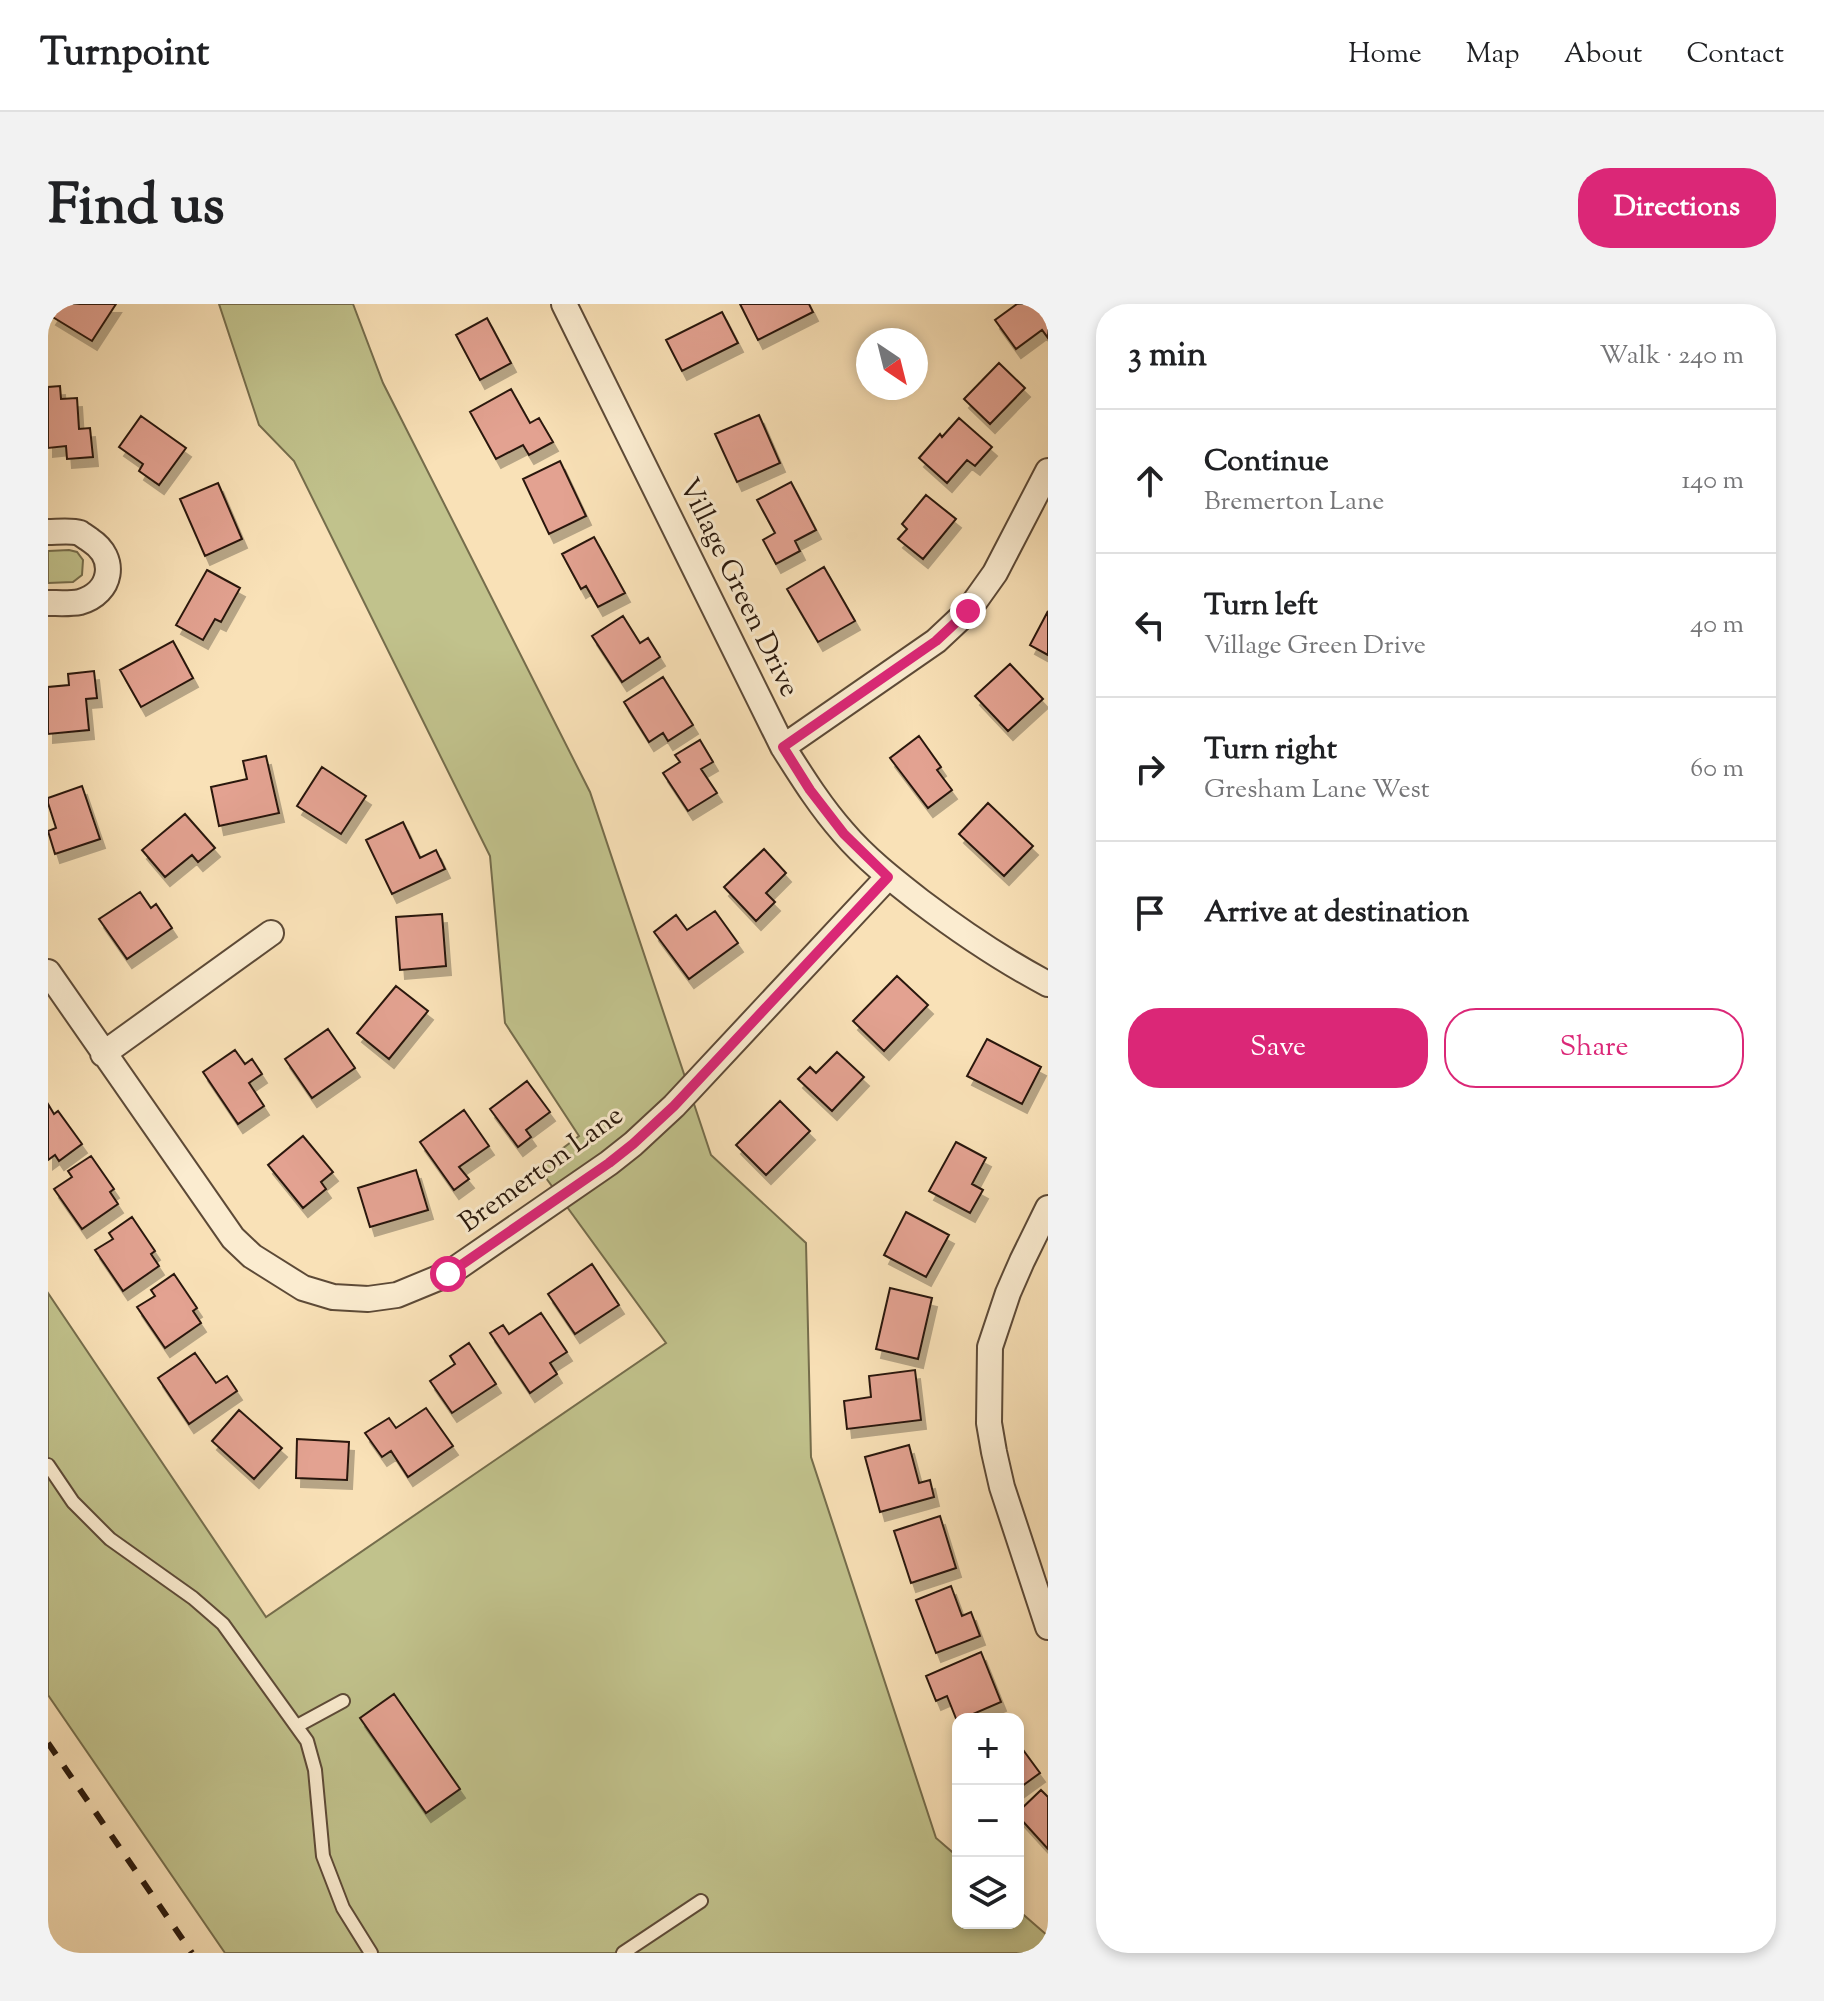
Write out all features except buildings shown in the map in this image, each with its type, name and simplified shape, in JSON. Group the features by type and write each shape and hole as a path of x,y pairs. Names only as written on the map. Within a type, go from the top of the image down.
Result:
{"street":[{"name":"Village Green Drive","path":"572,307 783,747 810,790 844,834 888,877 967,936 1048,984"},
{"path":"783,747 936,641 968,611 995,573 1048,471"},
{"path":"48,532 80,533 106,555 109,571 105,584 93,595 79,602 48,603"},
{"name":"Bremerton Lane","path":"48,972 233,1238 252,1256 303,1288 333,1297 368,1299 397,1295 448,1274 633,1144 674,1106 888,877"},
{"path":"103,1054 271,933"},
{"path":"1048,1208 1017,1271 990,1347 989,1423 1002,1487 1038,1562 1048,1627"}],"lane":[{"path":"48,1465 73,1502 110,1539 193,1598 223,1624 307,1741 315,1770 323,1856 343,1908 371,1953"},
{"path":"297,1726 343,1701"},
{"path":"623,1953 701,1901"}],"green space":[{"path":"219,304 353,304 383,383 590,792 711,1155 806,1243 811,1457 936,1838 952,1852 952,1929 1024,1929 1024,1915 1048,1936 1048,1953 225,1953 48,1695 48,1293 266,1617 666,1343 538,1167 579,1136 505,1023 490,856 294,461 259,425"},
{"path":"48,551 77,552 83,560 82,575 73,582 48,583"}],"railway":[{"path":"48,1743 192,1953"}],"route":[{"path":"448,1274 633,1144 674,1106 888,877 844,834 810,790 783,747 936,641 968,611"}]}
